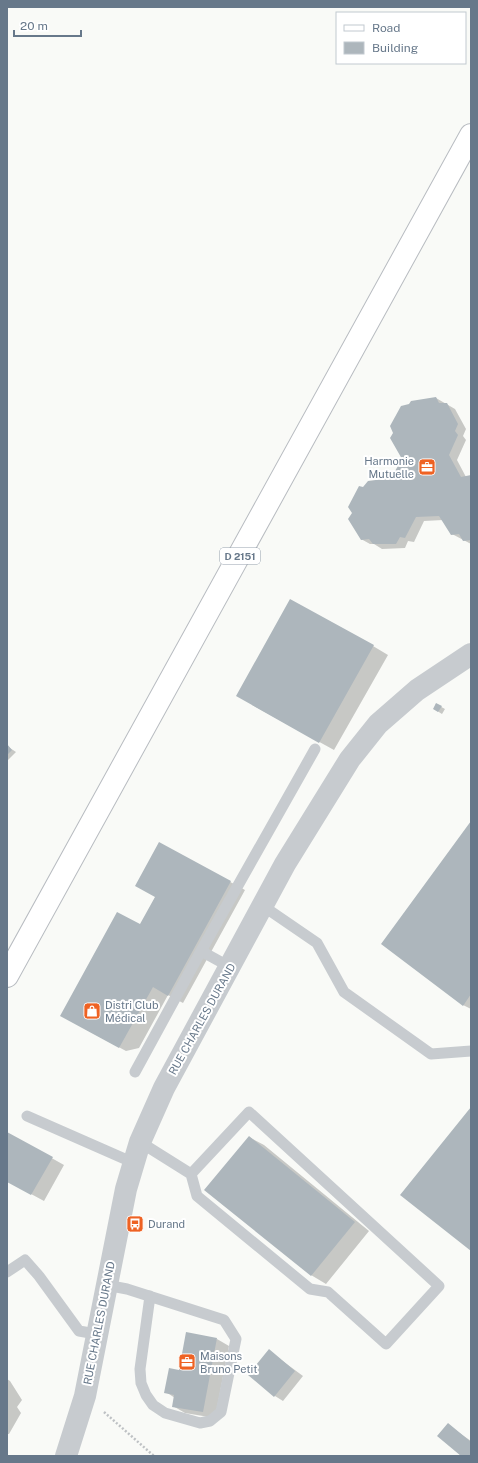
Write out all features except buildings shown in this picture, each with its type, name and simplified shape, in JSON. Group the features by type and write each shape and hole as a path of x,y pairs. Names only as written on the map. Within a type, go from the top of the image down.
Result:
{"main road":[{"name":"D 2151","path":"7,976 471,135"}],"street":[{"name":"RUE CHARLES DURAND","path":"66,1456 85,1396 96,1334 126,1190 140,1142 164,1088 285,864 350,759 378,724 417,690 471,654"}],"lane":[{"path":"135,1072 200,951 315,749"},
{"path":"263,906 317,943 344,992 430,1054 471,1051"},
{"path":"200,951 230,967"},
{"path":"140,1142 191,1174 197,1196 310,1289 328,1292 386,1344 439,1286 249,1112 191,1174"},
{"path":"27,1116 134,1163"},
{"path":"7,1272 24,1260 39,1276 79,1331 96,1334"},
{"path":"106,1285 150,1296 224,1320 236,1339 221,1412 210,1421 200,1423 165,1413 153,1405 146,1395 141,1383 140,1369 150,1296"}],"path":[{"path":"85,1396 154,1456"}],"place":[{"name":"Harmonie Mutuelle","path":"427,467"},
{"name":"Distri Club Médical","path":"92,1011"},
{"name":"Durand","path":"135,1224"},
{"name":"Maisons Bruno Petit","path":"187,1362"}]}
